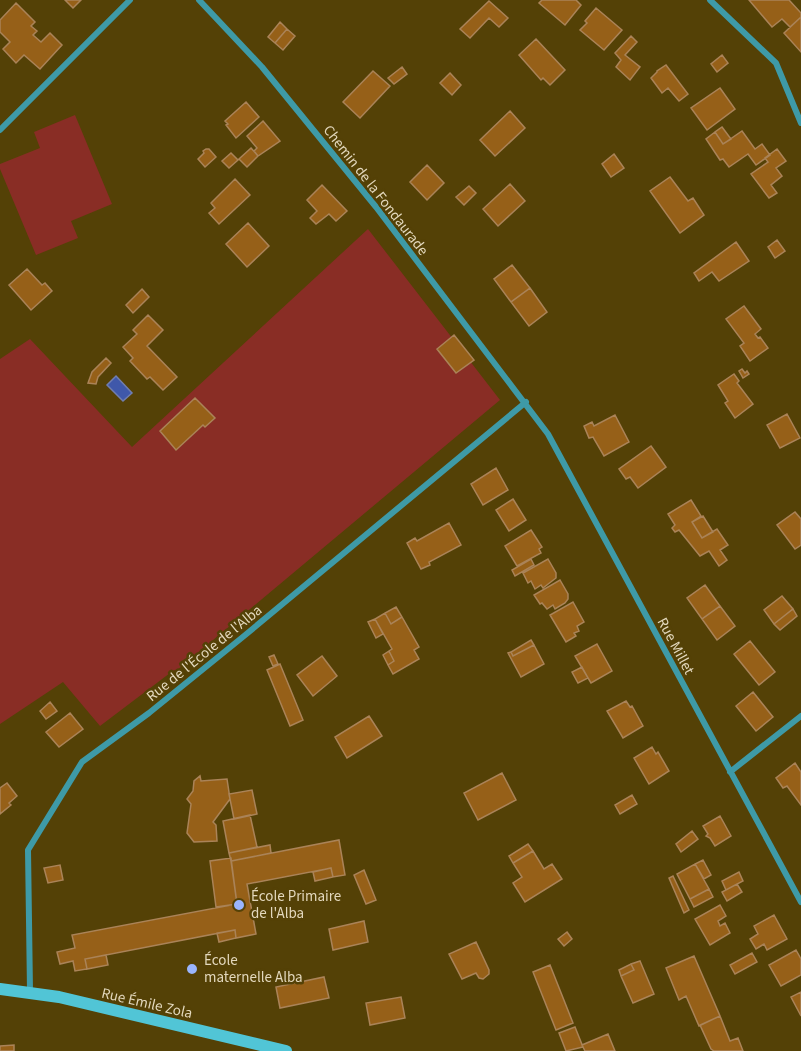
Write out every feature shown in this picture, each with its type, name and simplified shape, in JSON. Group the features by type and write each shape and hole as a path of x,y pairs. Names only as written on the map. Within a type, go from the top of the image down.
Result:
{"main road":[{"name":"Rue Émile Zola","path":"0,989 30,991 267,1049 286,1051"}],"street":[{"path":"0,130 130,0"},
{"name":"Chemin de la Fondaurade","path":"199,0 262,67 376,207 459,318 526,402"},
{"path":"710,0 776,63 801,123"},
{"name":"Rue Millet","path":"526,402 548,434 801,902"},
{"name":"Rue de l'École de l'Alba","path":"30,991 28,850 82,762 149,713 236,643 526,402"},
{"path":"730,772 801,716"}],"shaded area":[{"path":"75,115 112,204 71,221 78,238 36,255 0,169 0,164 40,148 34,132"},
{"path":"368,229 500,400 176,671 174,670 100,726 63,682 0,724 0,359 30,339 132,447"}],"water":[{"path":"116,376 132,393 123,401 107,385"}],"building":[{"path":"65,0 81,0 73,8"},
{"path":"542,0 576,0 581,5 565,25 539,3"},
{"path":"749,0 789,0 801,13 801,17 790,27 782,19 772,27"},
{"path":"489,1 508,18 499,27 489,18 470,38 460,29"},
{"path":"16,3 35,22 31,26 37,31 33,35 41,42 50,33 62,45 40,69 24,55 16,63 3,49 10,42 0,32 0,20"},
{"path":"596,8 622,30 604,50 580,30"},
{"path":"801,17 801,52 784,33"},
{"path":"280,22 287,29 275,43 268,37"},
{"path":"287,29 295,36 283,50 275,43"},
{"path":"631,36 637,42 625,55 640,67 630,80 616,67 621,60 615,53"},
{"path":"536,39 565,70 550,85 543,78 541,80 519,55"},
{"path":"722,55 728,63 717,72 711,64"},
{"path":"666,65 688,94 679,101 668,88 662,93 651,78"},
{"path":"402,67 407,74 394,84 388,78"},
{"path":"373,71 390,86 360,118 343,102"},
{"path":"450,73 461,85 452,95 440,83"},
{"path":"720,88 735,109 707,130 691,108"},
{"path":"246,102 259,117 236,138 225,121"},
{"path":"510,111 525,128 495,156 480,140"},
{"path":"263,121 280,141 258,156 254,151 257,148 247,136"},
{"path":"722,127 731,139 723,144 715,132"},
{"path":"742,131 755,149 762,144 770,155 756,165 748,154 729,167 723,159 720,160 706,139 715,132 723,144"},
{"path":"251,148 258,156 247,167 239,159"},
{"path":"206,149 209,149 216,157 205,167 198,159"},
{"path":"777,149 786,161 776,168 782,176 771,185 777,193 769,198 751,174 768,162 765,158"},
{"path":"231,153 238,160 229,168 222,161"},
{"path":"614,154 624,168 611,177 602,164"},
{"path":"427,165 444,183 427,200 410,182"},
{"path":"670,177 688,201 693,198 704,215 680,233 650,191"},
{"path":"235,179 250,195 219,224 209,213 215,208 211,203"},
{"path":"510,184 525,201 498,226 483,209"},
{"path":"322,185 347,211 336,221 329,214 316,224 310,218 317,211 307,200"},
{"path":"469,186 476,193 464,205 456,197"},
{"path":"248,223 269,246 247,267 226,244"},
{"path":"777,240 785,251 775,258 768,247"},
{"path":"736,242 749,261 719,281 712,272 699,281 694,273"},
{"path":"512,265 530,288 511,302 494,279"},
{"path":"27,269 42,285 45,283 52,291 31,310 9,285"},
{"path":"530,288 547,312 529,326 511,302"},
{"path":"142,289 149,297 133,313 126,305"},
{"path":"744,306 761,329 755,334 768,348 750,361 740,346 744,343 726,319"},
{"path":"148,315 163,330 147,346 177,377 163,390 150,377 147,379 130,361 133,358 123,347 137,334 133,330"},
{"path":"454,335 474,360 456,373 437,349"},
{"path":"106,358 111,363 98,377 96,384 88,383 92,372"},
{"path":"742,369 749,374 743,378 739,371"},
{"path":"734,374 739,381 737,383 753,404 735,418 725,403 728,401 718,385"},
{"path":"195,398 215,418 205,427 203,425 176,450 160,431"},
{"path":"787,414 800,438 780,448 767,425"},
{"path":"615,415 629,442 604,456 593,437 589,438 584,426 592,422 594,426"},
{"path":"651,446 666,467 638,488 630,477 626,479 619,469"},
{"path":"496,468 508,490 483,505 471,484"},
{"path":"513,499 526,520 509,531 496,510"},
{"path":"691,500 701,516 692,522 702,538 717,529 728,545 720,550 727,560 719,566 709,551 700,556 679,530 675,532 672,528 675,525 668,514"},
{"path":"795,512 801,519 801,545 795,549 777,525"},
{"path":"703,516 713,532 702,538 692,522"},
{"path":"449,523 461,545 429,562 430,565 421,569 407,543 415,538 417,541"},
{"path":"531,530 542,547 539,549 541,553 517,566 505,546"},
{"path":"531,559 534,565 515,576 512,570"},
{"path":"548,559 556,573 556,578 543,588 541,585 535,589 531,581 528,583 523,573"},
{"path":"560,580 568,594 568,599 555,609 553,605 547,609 534,595"},
{"path":"705,585 720,606 702,619 687,598"},
{"path":"782,596 793,609 774,624 764,610"},
{"path":"573,602 584,622 577,626 579,631 574,633 576,636 566,642 550,615"},
{"path":"720,606 735,626 717,640 702,619"},
{"path":"396,607 402,617 391,624 385,613"},
{"path":"793,609 797,616 780,630 774,624"},
{"path":"385,613 391,624 402,617 419,647 414,650 419,659 393,674 388,665 394,661 389,651 392,649 375,619"},
{"path":"375,619 383,634 376,638 368,622"},
{"path":"531,640 534,645 513,656 511,652"},
{"path":"750,641 775,672 759,685 734,654"},
{"path":"597,644 612,671 591,683 575,656"},
{"path":"534,645 544,664 521,677 508,653 511,652 513,656"},
{"path":"389,651 394,661 388,665 383,655"},
{"path":"274,655 278,664 273,666 269,657"},
{"path":"322,656 337,676 313,696 297,675"},
{"path":"280,664 303,720 290,726 267,670"},
{"path":"582,667 588,678 578,683 572,672"},
{"path":"753,692 773,717 756,731 736,706"},
{"path":"626,701 630,707 632,706 643,726 623,738 607,711"},
{"path":"50,702 57,711 46,719 40,711"},
{"path":"70,713 83,729 59,747 46,732"},
{"path":"369,716 382,736 347,758 335,737"},
{"path":"652,747 656,754 658,752 669,771 649,784 634,758"},
{"path":"795,763 801,772 801,805 787,786 783,788 776,778"},
{"path":"502,773 516,800 478,820 464,793"},
{"path":"200,776 201,781 227,779 230,799 213,822 216,825 217,841 194,842 187,833 191,804 187,799 193,791 194,781"},
{"path":"7,783 17,796 9,803 11,805 0,814 0,788"},
{"path":"252,790 257,814 234,819 229,794"},
{"path":"632,795 637,804 620,814 615,805"},
{"path":"250,815 257,847 229,853 223,821"},
{"path":"720,816 731,836 715,846 706,836 708,834 703,826"},
{"path":"692,831 698,839 681,852 676,844"},
{"name":"École Primaire de l'Alba","path":"339,840 345,875 333,877 331,868 247,884 256,934 236,938 235,930 85,959 87,969 75,971 73,961 60,964 57,952 75,948 72,935 237,904 231,861"},
{"path":"528,844 533,851 513,863 509,856"},
{"path":"270,845 271,853 231,861 229,853"},
{"path":"533,851 544,869 552,864 562,879 525,902 513,883 522,877 513,863"},
{"path":"231,858 237,904 216,907 210,861"},
{"path":"703,860 711,875 704,879 695,864"},
{"path":"695,864 709,889 690,899 677,874"},
{"path":"60,865 63,880 48,883 44,868"},
{"path":"331,868 333,877 315,881 313,872"},
{"path":"364,870 376,900 366,904 354,875"},
{"path":"739,872 743,881 726,890 722,881"},
{"path":"673,876 689,910 684,913 669,878"},
{"path":"737,884 742,892 727,901 722,892"},
{"path":"709,889 713,897 694,907 690,899"},
{"path":"720,905 726,916 718,921 720,926 725,923 730,933 710,945 695,919"},
{"path":"774,915 787,939 767,950 764,944 756,949 750,939 758,934 754,926"},
{"path":"364,921 368,942 333,950 329,929"},
{"path":"235,930 236,938 219,942 217,933"},
{"path":"567,932 572,939 564,946 558,939"},
{"path":"476,942 489,974 483,979 479,978 476,973 462,979 449,954"},
{"path":"796,950 801,959 801,975 781,986 769,965"},
{"path":"752,953 757,962 735,974 730,965"},
{"path":"106,955 108,965 87,969 85,959"},
{"path":"694,956 720,1016 699,1026 686,996 679,1000 666,968"},
{"path":"640,961 654,994 633,1003 621,976 634,970 631,964"},
{"path":"631,964 634,970 621,976 619,970"},
{"path":"550,965 573,1023 556,1030 533,972"},
{"path":"324,977 329,998 280,1008 276,987"},
{"path":"801,992 801,1016 791,997"},
{"path":"401,997 405,1018 370,1025 366,1003"},
{"path":"720,1016 730,1041 738,1038 743,1051 714,1051 711,1049 700,1025"},
{"path":"575,1027 583,1047 566,1051 559,1033"},
{"path":"608,1034 615,1051 585,1051 582,1045"},
{"path":"14,1045 14,1051 0,1051 0,1046"}],"place":[{"name":"École Primaire de l'Alba","path":"239,905"},
{"name":"École maternelle Alba","path":"192,969"}]}
